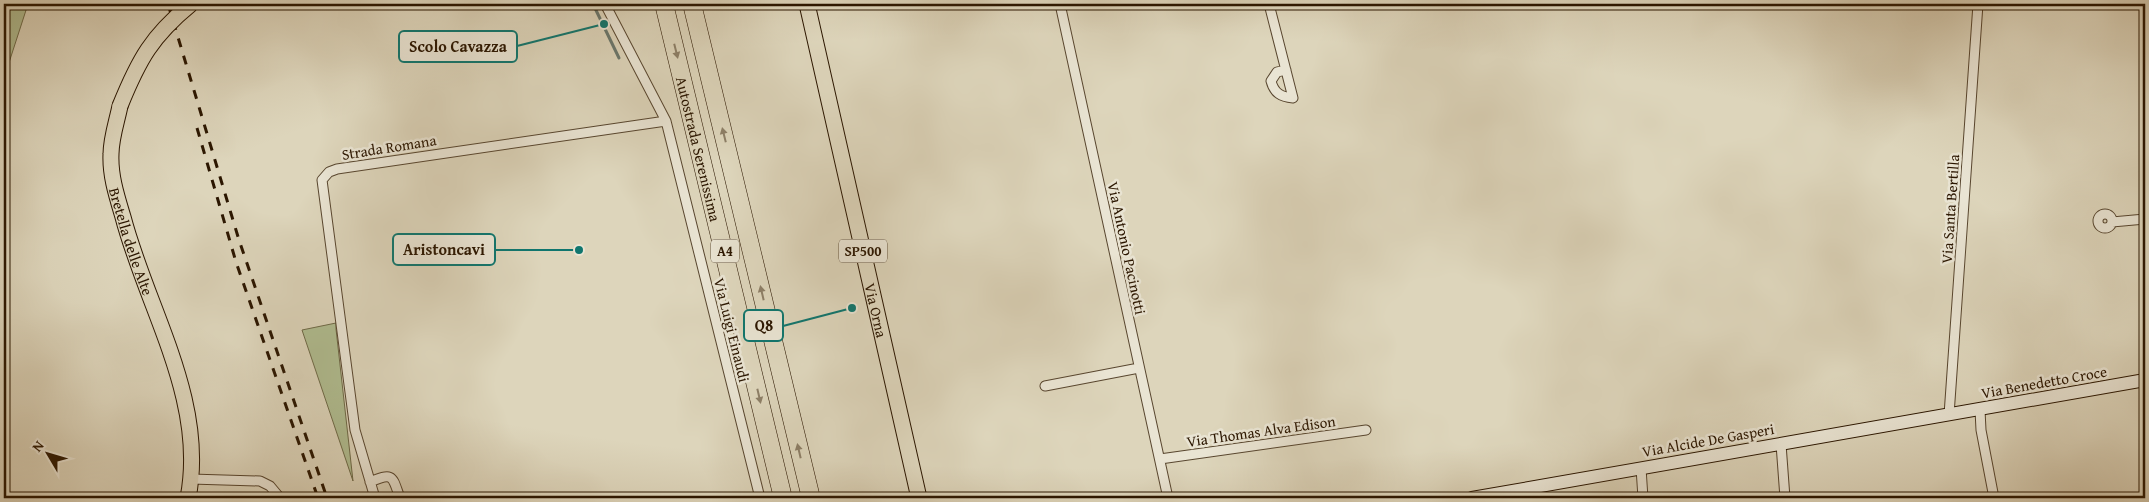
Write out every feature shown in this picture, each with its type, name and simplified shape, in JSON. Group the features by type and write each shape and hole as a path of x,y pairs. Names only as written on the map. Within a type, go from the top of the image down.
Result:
{"highway":[{"name":"Autostrada Serenissima","path":"664,4 783,498"},
{"name":"Autostrada Serenissima","path":"692,4 811,498"}],"main road":[{"name":"Bretella delle Alte","path":"188,498 191,479 188,415 179,378 142,278 115,190 111,153 120,106 134,69 168,22 191,4"},
{"name":"Via Orna","path":"807,4 919,498"},
{"name":"Via Benedetto Croce","path":"1949,416 2145,380"},
{"name":"Via Alcide De Gasperi","path":"1472,498 1518,494 1641,468 1949,416"}],"street":[{"name":"Via Luigi Einaudi","path":"605,4 666,121 760,498"},
{"name":"Via Antonio Pacinotti","path":"1060,4 1168,498"},
{"path":"1269,4 1286,70"},
{"name":"Via Santa Bertilla","path":"1949,416 1978,4"},
{"name":"Strada Romana","path":"375,498 355,430 322,180 328,172 337,169 666,121"},
{"path":"2112,222 2145,218"},
{"path":"1045,386 1139,368"},
{"path":"1980,410 1981,430 1994,498"},
{"name":"Via Thomas Alva Edison","path":"1160,459 1366,430"},
{"name":"Via Alcide De Gasperi","path":"1781,444 1785,498"},
{"path":"1641,468 1643,498"},
{"path":"370,482 389,476 394,481 400,498"},
{"path":"191,479 260,481 270,486 280,498"}],"green space":[{"path":"4,4 28,4 4,78"},
{"path":"336,323 336,329 353,481 302,330"}],"waterway":[{"path":"593,4 619,58"}],"railway":[{"path":"168,4 239,240 327,498"},
{"path":"197,128 236,262 318,498"}],"place":[{"name":"Scolo Cavazza","path":"604,24"},
{"name":"Aristoncavi","path":"579,250"},
{"name":"Q8","path":"852,308"}]}
